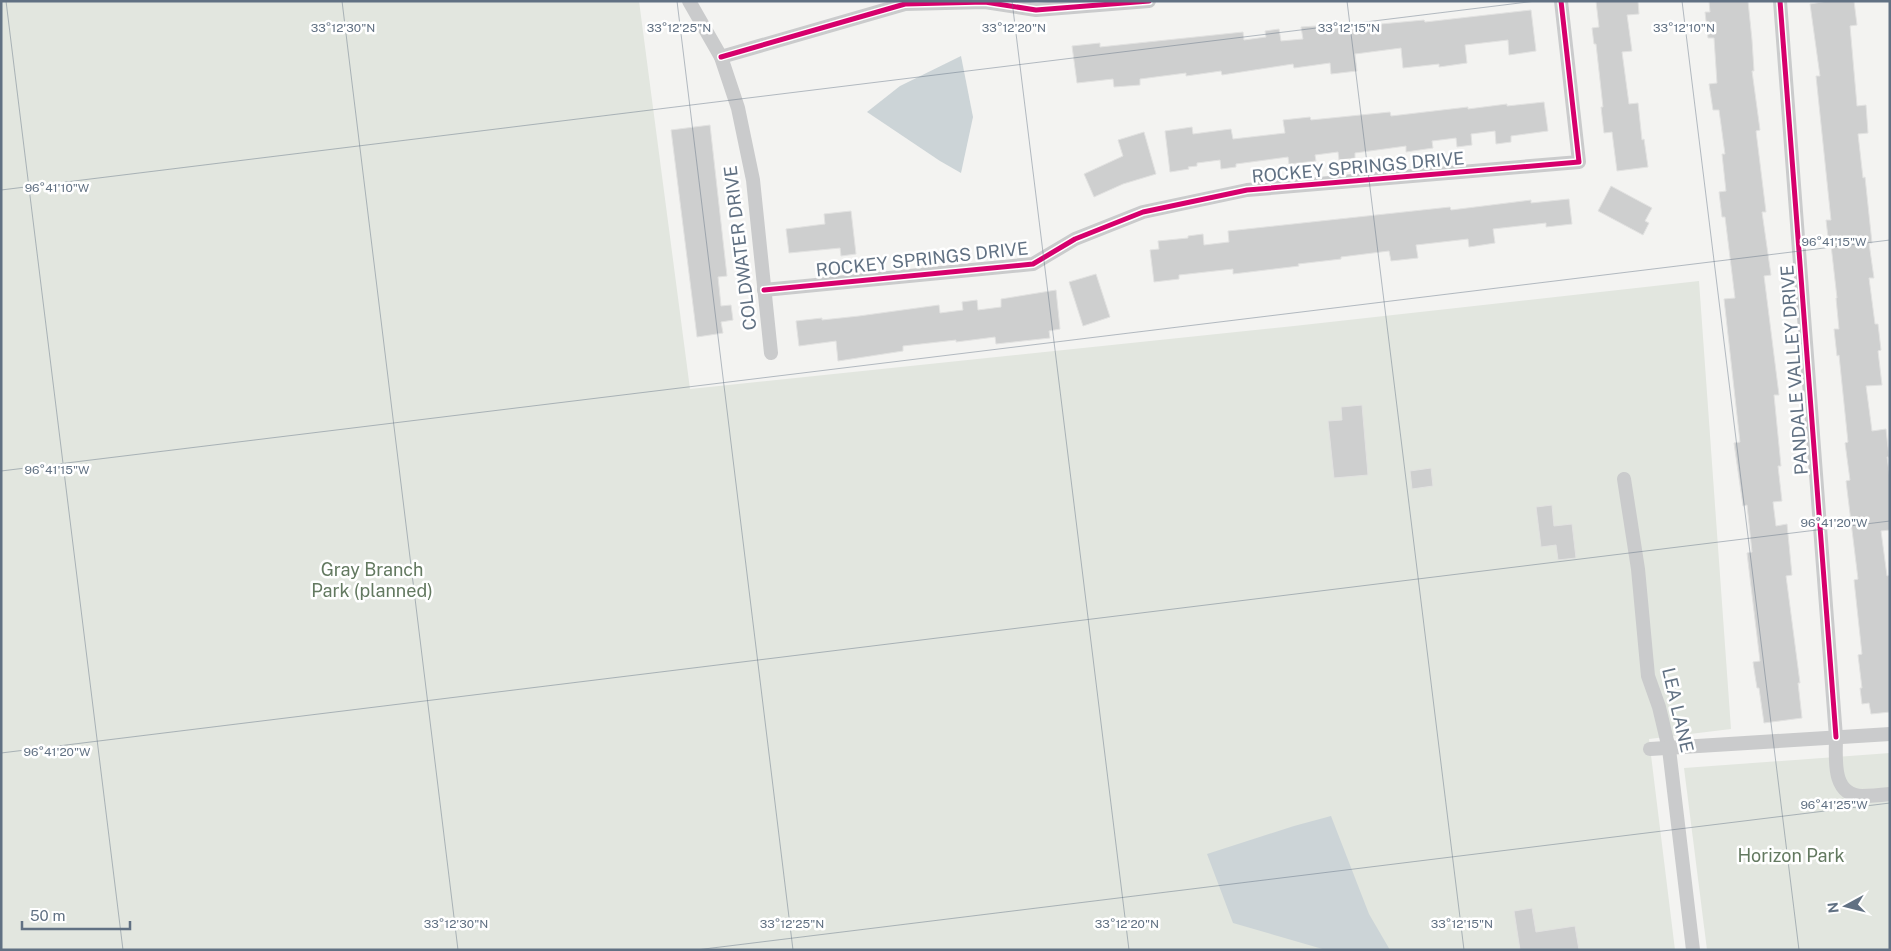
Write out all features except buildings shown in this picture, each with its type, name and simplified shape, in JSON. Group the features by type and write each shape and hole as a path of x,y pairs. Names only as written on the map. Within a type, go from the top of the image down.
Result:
{"street":[{"name":"COLDWATER DRIVE","path":"689,1 721,57 738,108 753,180 771,353"},
{"path":"721,57 905,4 985,2 1036,10 1149,1"},
{"name":"ROCKEY SPRINGS DRIVE","path":"764,290 1033,264 1075,239 1143,212 1246,190 1579,162 1561,1"},
{"name":"PANDALE VALLEY DRIVE","path":"1780,1 1836,737 1836,772 1838,781 1851,793 1860,796 1890,794"},
{"name":"LEA LANE","path":"1624,479 1638,569 1648,676 1660,707 1670,749 1693,950"},
{"path":"1650,749 1890,734"}],"green space":[{"name":"Gray Branch Park (planned)","path":"1,1 639,1 690,389 1294,326 1699,281 1731,729 1649,739 1675,950 1,950"},
{"name":"Horizon Park","path":"1890,753 1890,950 1707,950 1684,768"}],"shaded area":[{"path":"961,56 973,117 961,173 867,112 900,86"},
{"path":"1331,816 1369,914 1390,950 1326,950 1233,923 1207,854"}],"cycle path":[{"path":"721,57 905,4 985,2 1036,10 1149,1"},
{"path":"764,290 1033,264 1075,239 1143,212 1247,190 1579,162 1561,1"},
{"path":"1780,1 1836,737"}]}
